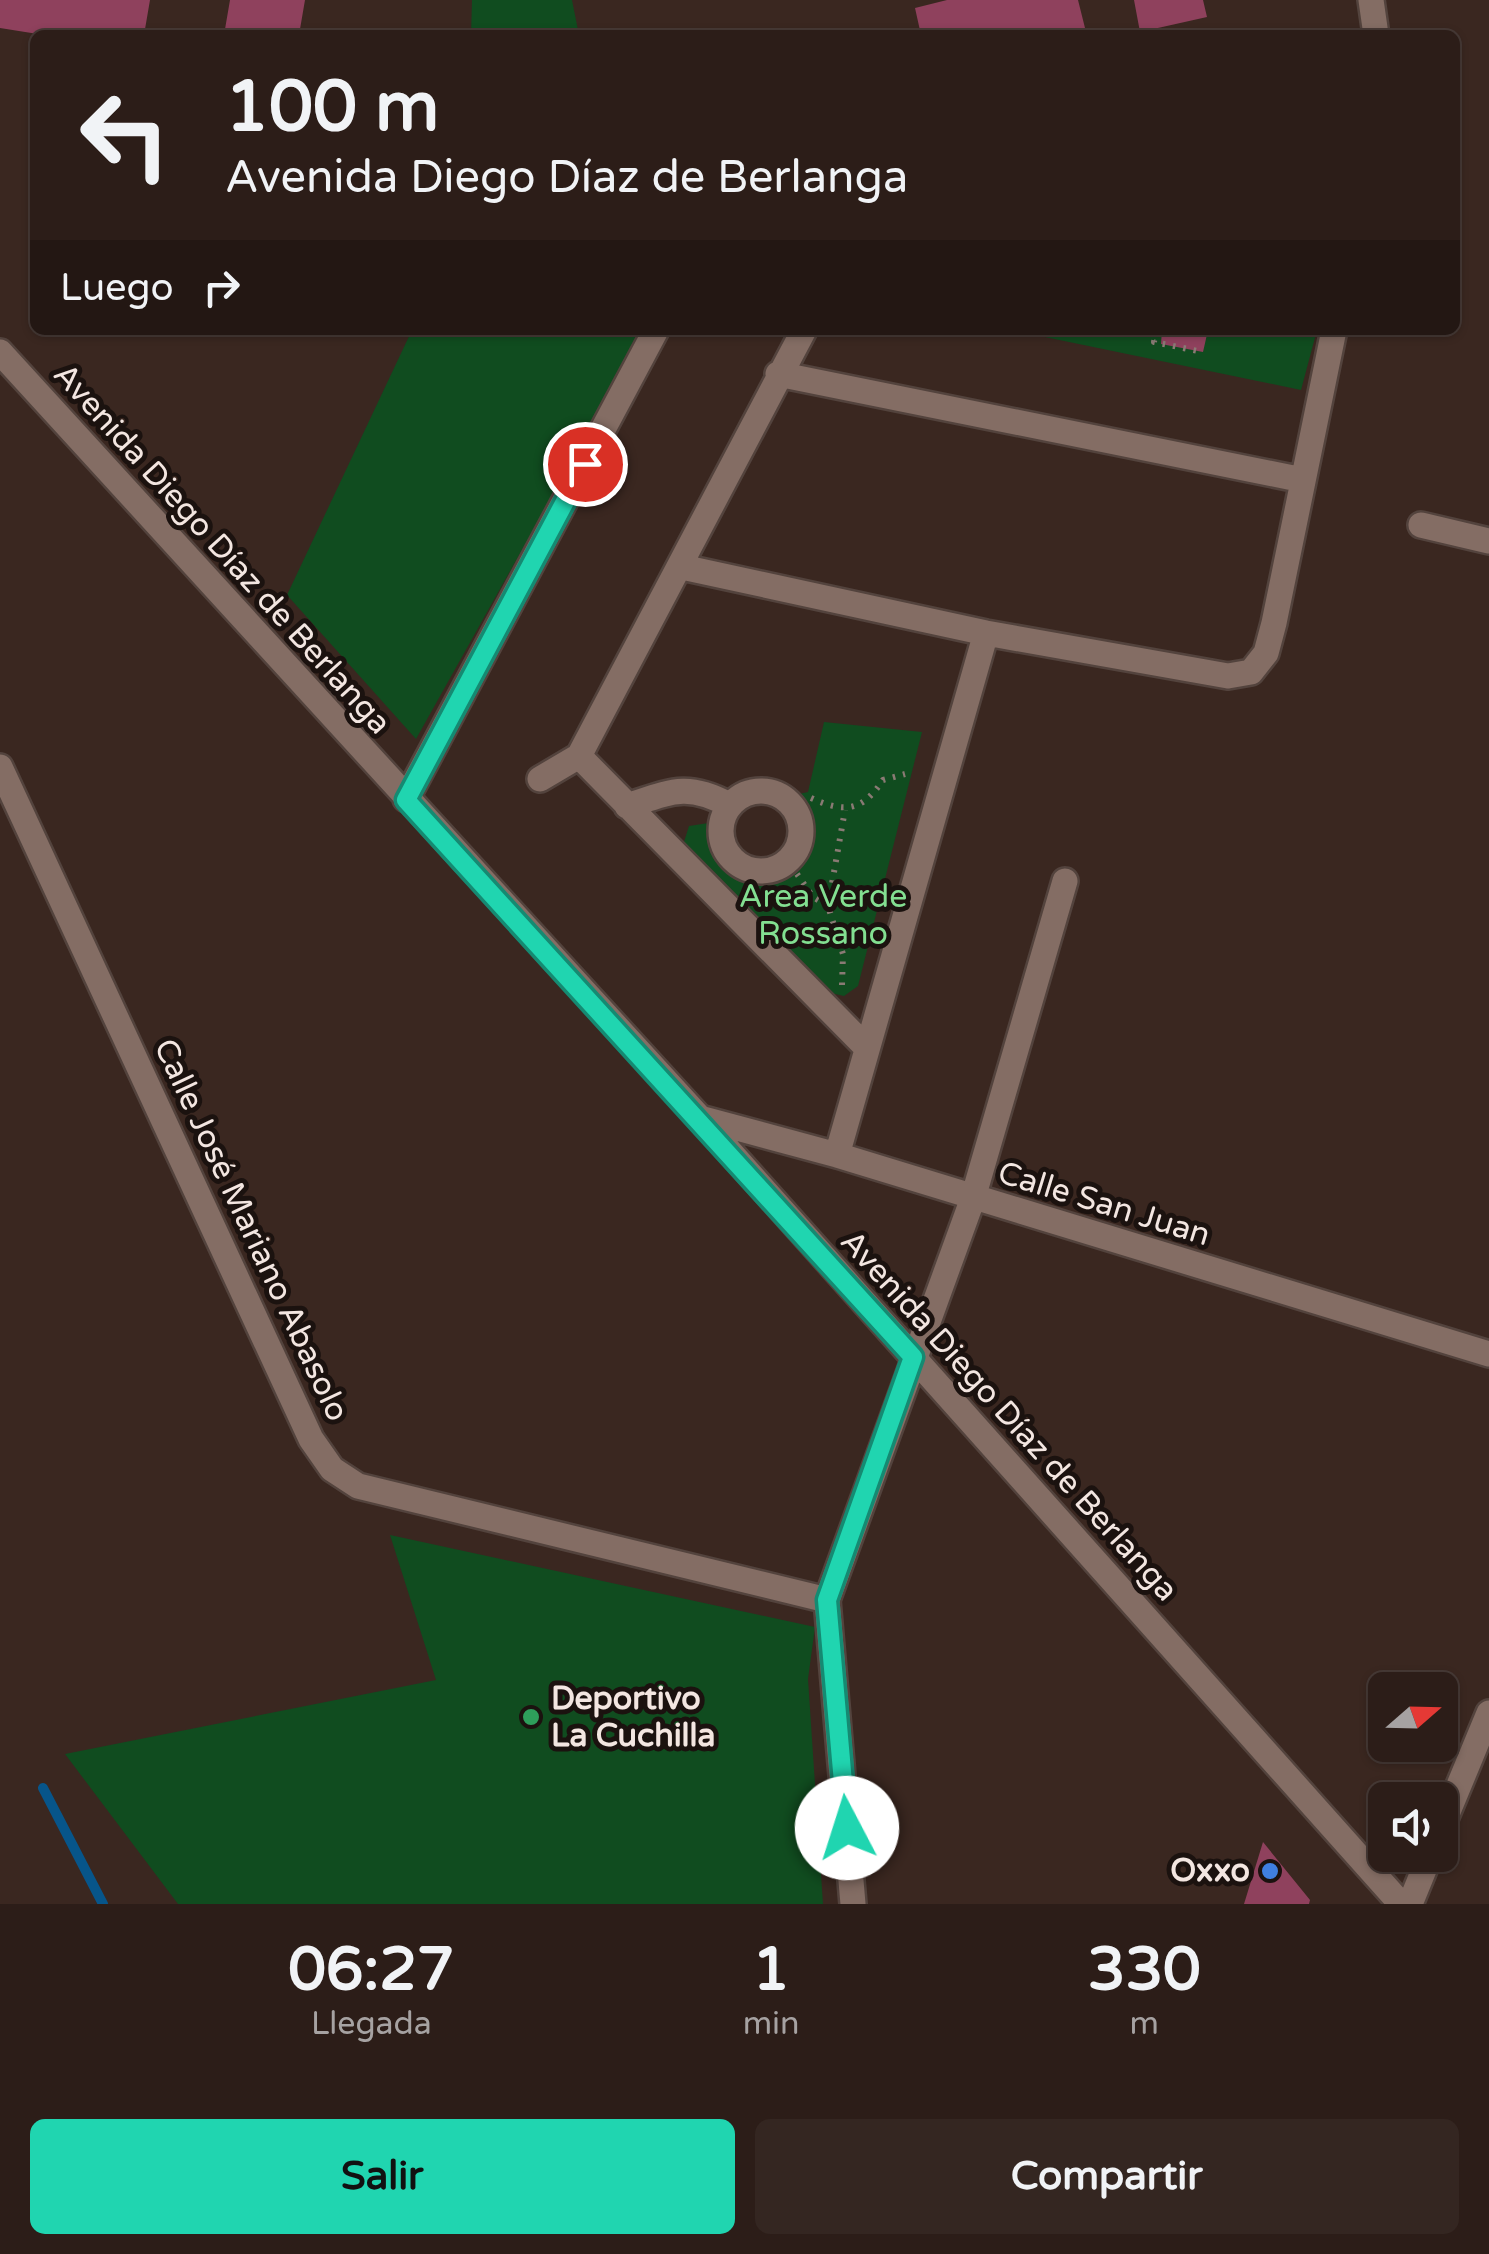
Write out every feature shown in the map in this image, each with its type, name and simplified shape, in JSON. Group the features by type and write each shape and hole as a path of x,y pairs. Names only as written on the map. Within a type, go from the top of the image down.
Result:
{"street":[{"path":"1370,0 1375,30"},
{"path":"406,800 653,335"},
{"path":"540,779 579,756 801,335"},
{"path":"682,566 986,632 1228,676 1251,672 1266,653 1333,335"},
{"name":"Avenida Diego Díaz de Berlanga","path":"0,352 700,1118 1401,1904"},
{"path":"778,374 1303,480"},
{"path":"1421,525 1489,540"},
{"path":"837,1156 986,632"},
{"path":"579,756 866,1047"},
{"name":"Calle José Mariano Abasolo","path":"0,767 290,1396 311,1439 332,1469 358,1486 827,1600"},
{"path":"627,806 688,790 702,790 730,805"},
{"path":"853,1904 827,1600 972,1198 1065,881"},
{"name":"Calle San Juan","path":"700,1118 1489,1354"},
{"path":"1458,1788 1489,1713"},
{"path":"1410,1904 1423,1872"}],"path":[{"path":"1155,335 1154,342 1204,352"},
{"path":"812,798 845,810 871,798 883,780 905,774"},
{"path":"842,988 843,954 828,906 845,810"},
{"path":"796,874 813,897 828,906"}],"green space":[{"path":"472,0 572,0 578,30 471,30"},
{"path":"410,335 642,335 416,739 287,595"},
{"path":"1035,335 1316,335 1301,390"},
{"name":"Area Verde Rossano","path":"824,722 922,732 858,986 844,996 822,991 683,845 689,826 715,822 722,853 738,874 778,877 796,868 814,832 799,794 808,792"},
{"name":"Deportivo La Cuchilla","path":"390,1535 815,1627 808,1679 823,1904 178,1904 65,1754 436,1680"}],"building":[{"path":"0,0 150,0 145,30 30,33 0,28"},
{"path":"230,0 305,0 300,30 225,30"},
{"path":"947,0 1078,0 1086,30 920,30 915,8"},
{"path":"1134,0 1203,0 1207,17 1140,30"},
{"path":"1162,335 1207,335 1203,352 1161,344"},
{"name":"Oxxo","path":"1263,1842 1310,1900 1309,1904 1244,1904"}],"waterway":[{"path":"43,1788 103,1904"}],"place":[{"name":"Deportivo La Cuchilla","path":"531,1717"},
{"name":"Oxxo","path":"1270,1871"}],"route":[{"path":"585,464 406,800 700,1118 913,1357 827,1600 847,1828"}]}
